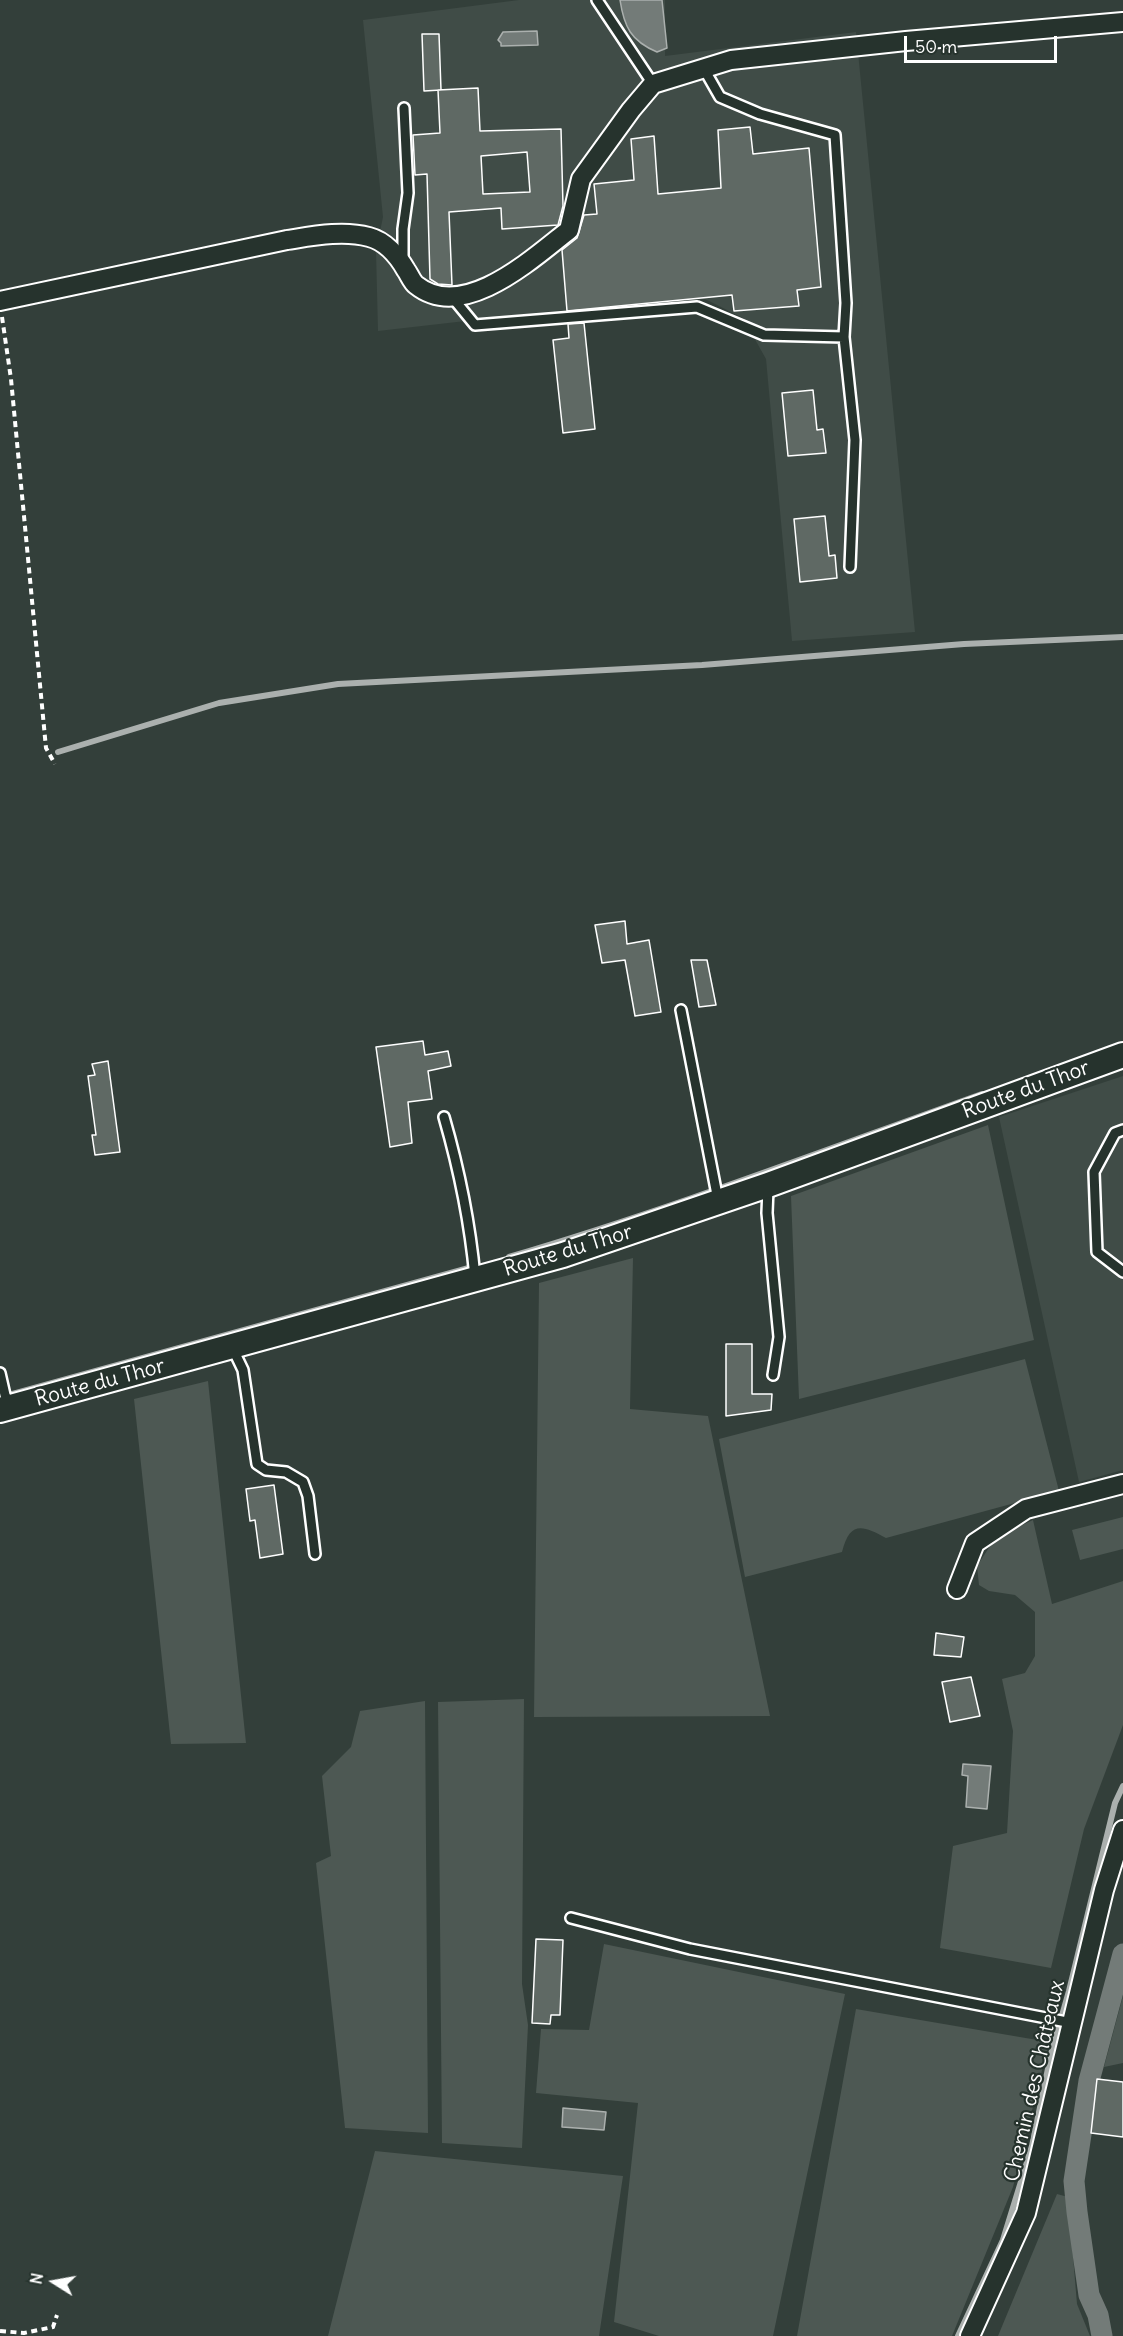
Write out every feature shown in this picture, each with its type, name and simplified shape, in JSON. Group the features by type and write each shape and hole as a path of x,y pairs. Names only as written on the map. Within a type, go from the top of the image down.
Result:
{"street":[{"path":"0,301 287,240 330,234 369,237 385,244 416,285 440,297 463,297 491,287 569,230 580,179 653,84 742,58 1123,22"},
{"name":"Route du Thor","path":"5,1408 563,1255 718,1203 1123,1055"},
{"path":"957,1589 975,1543 1026,1509 1123,1484"},
{"name":"Chemin des Châteaux","path":"970,2336 1026,2213 1104,1890 1123,1831"}],"lane":[{"path":"597,0 653,84"},
{"path":"704,69 720,97 760,114 835,135 846,303 844,337 855,440 850,567"},
{"path":"403,265 403,229 408,193 404,108"},
{"path":"452,297 475,324 697,307 764,335 844,337"},
{"path":"681,1010 718,1203"},
{"path":"444,1117 455,1154 473,1253 475,1280"},
{"path":"1123,1130 1114,1133 1094,1172 1097,1252 1123,1272"},
{"path":"768,1185 767,1213 779,1337 773,1375"},
{"path":"232,1347 243,1370 257,1464 266,1470 286,1472 303,1482 308,1496 315,1554"},
{"path":"0,1373 5,1395 5,1408"},
{"path":"571,1918 690,1949 1072,2023"}],"path":[{"path":"0,301 11,379 46,748 55,764"},
{"path":"0,2331 24,2333 53,2327 57,2315"}],"shaded area":[{"path":"519,0 665,0 665,56 856,32 915,632 792,641 766,359 743,318 705,299 553,311 378,331 376,251 383,217 363,20"},
{"path":"620,0 662,0 667,48 657,52 635,38 624,18"},
{"path":"537,31 538,45 501,46 498,40 503,32"},
{"path":"1123,1076 1123,1470 1079,1482 999,1117"},
{"path":"988,1125 1034,1340 799,1399 791,1196"},
{"path":"633,1258 630,1409 708,1416 770,1716 534,1717 539,1283"},
{"path":"1025,1359 1059,1491 886,1538 870,1530 858,1528 849,1535 842,1552 745,1577 719,1439"},
{"path":"208,1381 246,1743 171,1744 134,1399"},
{"path":"1123,1517 1123,1549 1080,1560 1072,1530"},
{"path":"1033,1520 1052,1604 1123,1581 1123,1725 1084,1829 1051,1968 940,1948 953,1846 1007,1833 1013,1731 1002,1679 1025,1673 1035,1656 1035,1612 1015,1595 989,1591 979,1585 977,1566 996,1537"},
{"path":"524,1699 522,1984 528,2025 522,2148 442,2143 438,1702"},
{"path":"425,1701 428,2133 345,2128 316,1863 331,1856 322,1776 351,1747 360,1711"},
{"path":"963,1764 991,1766 987,1809 966,1807 968,1776 962,1775"},
{"path":"604,1944 845,1994 773,2336 659,2336 614,2322 638,2103 536,2093 541,2029 589,2030"},
{"path":"1123,1996 1123,2063 1104,2067"},
{"path":"856,2009 1049,2042 1013,2187 952,2336 797,2336"},
{"path":"563,2108 606,2112 604,2130 562,2127"},
{"path":"375,2151 623,2176 599,2336 328,2336"},
{"path":"1057,2194 1068,2197 1077,2304 1090,2336 998,2336"}],"building":[{"path":"422,34 439,34 441,90 424,91"},
{"path":"478,88 480,131 561,129 563,206 558,225 502,229 501,208 449,212 452,285 438,284 430,279 427,174 415,175 413,135 440,133 438,90","holes":["527,152 530,192 483,194 481,156"]},
{"path":"750,127 753,154 809,148 821,287 797,290 799,306 734,311 732,295 567,311 562,250 577,238 584,215 597,214 594,184 634,180 631,139 654,136 658,194 721,188 718,130"},
{"path":"584,323 595,429 563,433 553,340 569,338 568,324"},
{"path":"813,390 817,430 823,429 826,453 788,456 782,393"},
{"path":"825,516 829,556 835,555 837,578 800,582 794,519"},
{"path":"625,921 627,944 649,940 661,1012 635,1016 625,960 602,963 595,925"},
{"path":"691,960 707,960 716,1005 699,1007"},
{"path":"423,1041 425,1055 448,1051 451,1066 428,1071 432,1099 408,1102 412,1143 390,1147 376,1047"},
{"path":"108,1061 120,1152 95,1155 92,1135 96,1135 88,1076 95,1075 92,1064"},
{"path":"726,1344 752,1344 752,1394 772,1394 771,1410 726,1416"},
{"path":"274,1485 283,1554 260,1558 255,1520 250,1521 246,1489"},
{"path":"936,1633 964,1637 961,1657 934,1655"},
{"path":"971,1677 980,1716 950,1722 942,1682"},
{"path":"536,1939 563,1940 560,2015 551,2015 550,2024 532,2023"},
{"path":"1097,2079 1123,2082 1123,2137 1091,2133"}],"waterway":[{"path":"58,752 219,703 338,684 702,665 964,644 1123,637"},
{"path":"509,1257 688,1200 982,1094"},
{"path":"9,1395 476,1266"},
{"path":"958,2336 1003,2240 1032,2146 1051,2054 1069,1991 1115,1803 1123,1786"},
{"path":"1102,2336 1098,2315 1089,2295 1074,2181 1089,2081 1123,1954"}]}
